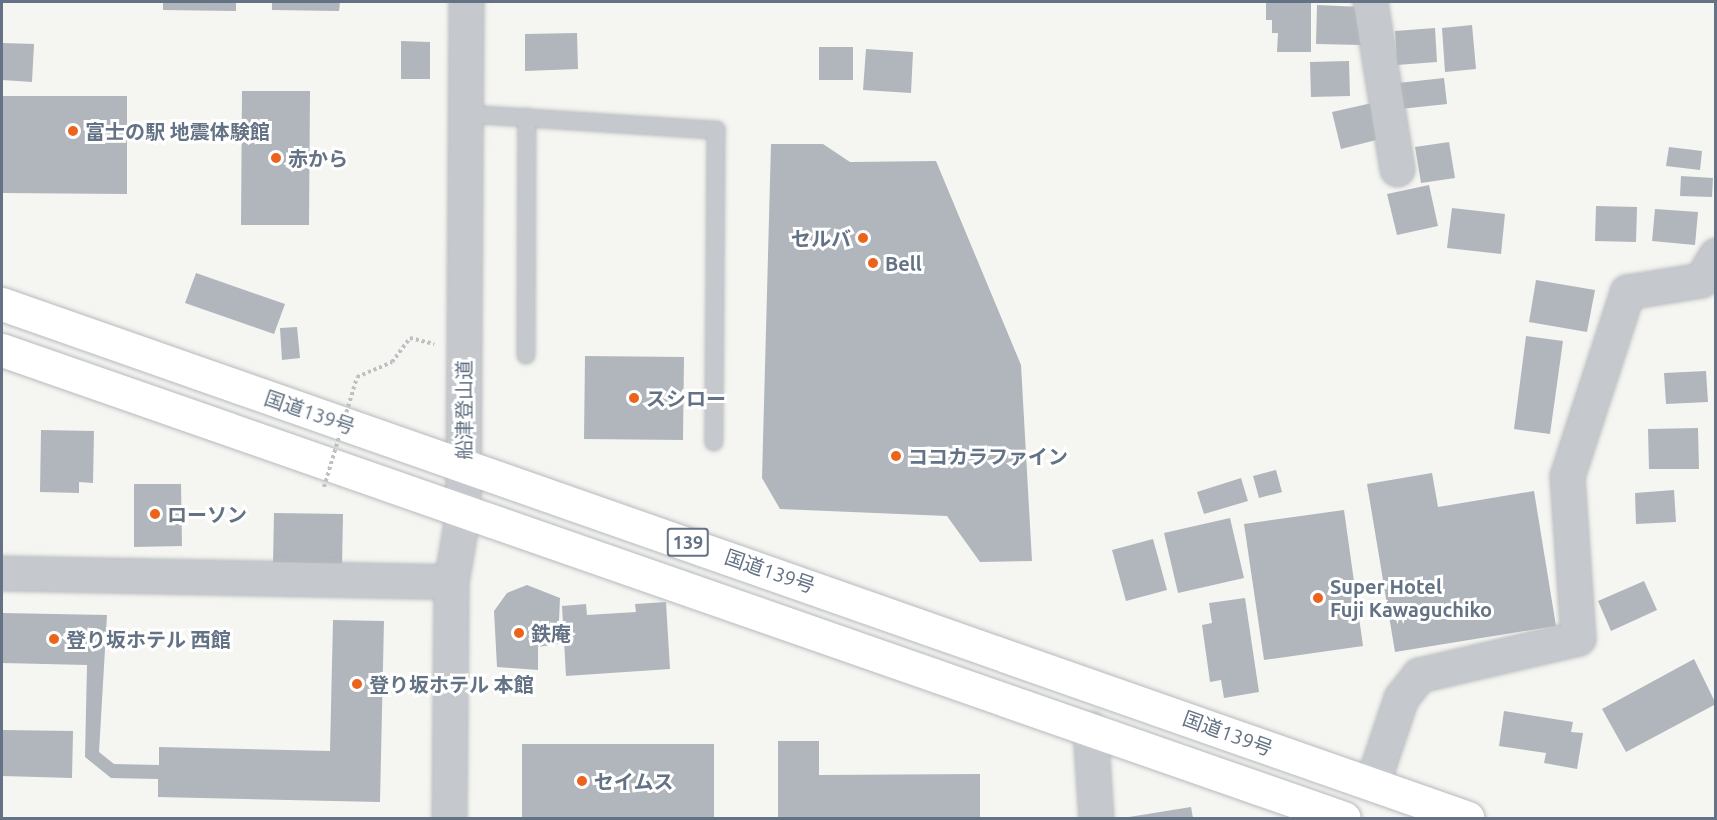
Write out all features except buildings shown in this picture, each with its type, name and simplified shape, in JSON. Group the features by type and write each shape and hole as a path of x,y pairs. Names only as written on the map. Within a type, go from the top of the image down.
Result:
{"highway":[{"name":"国道139号","path":"2,304 1468,819"},
{"name":"139","path":"2,350 462,512 1090,728 1344,819"}],"street":[{"name":"船津登山道","path":"449,819 452,582 462,512 463,466 466,2"},
{"path":"1370,2 1396,169"},
{"path":"1372,784 1401,698 1419,675 1578,638 1567,476 1627,292 1701,280 1716,255"},
{"path":"2,573 452,582"},
{"path":"1090,728 1096,819"}],"lane":[{"path":"466,114 716,130 714,442"},
{"path":"526,355 527,117"}],"path":[{"path":"324,487 357,377 392,362 410,338"}],"place":[{"name":"富士の駅 地震体験館","path":"73,131"},
{"name":"赤から","path":"276,158"},
{"name":"セルバ","path":"863,238"},
{"name":"Bell","path":"873,263"},
{"name":"スシロー","path":"634,398"},
{"name":"ココカラファイン","path":"896,456"},
{"name":"ローソン","path":"155,514"},
{"name":"Super Hotel Fuji Kawaguchiko","path":"1318,598"},
{"name":"鉄庵","path":"519,633"},
{"name":"登り坂ホテル 西館","path":"54,639"},
{"name":"登り坂ホテル 本館","path":"357,684"},
{"name":"セイムス","path":"582,781"}]}
